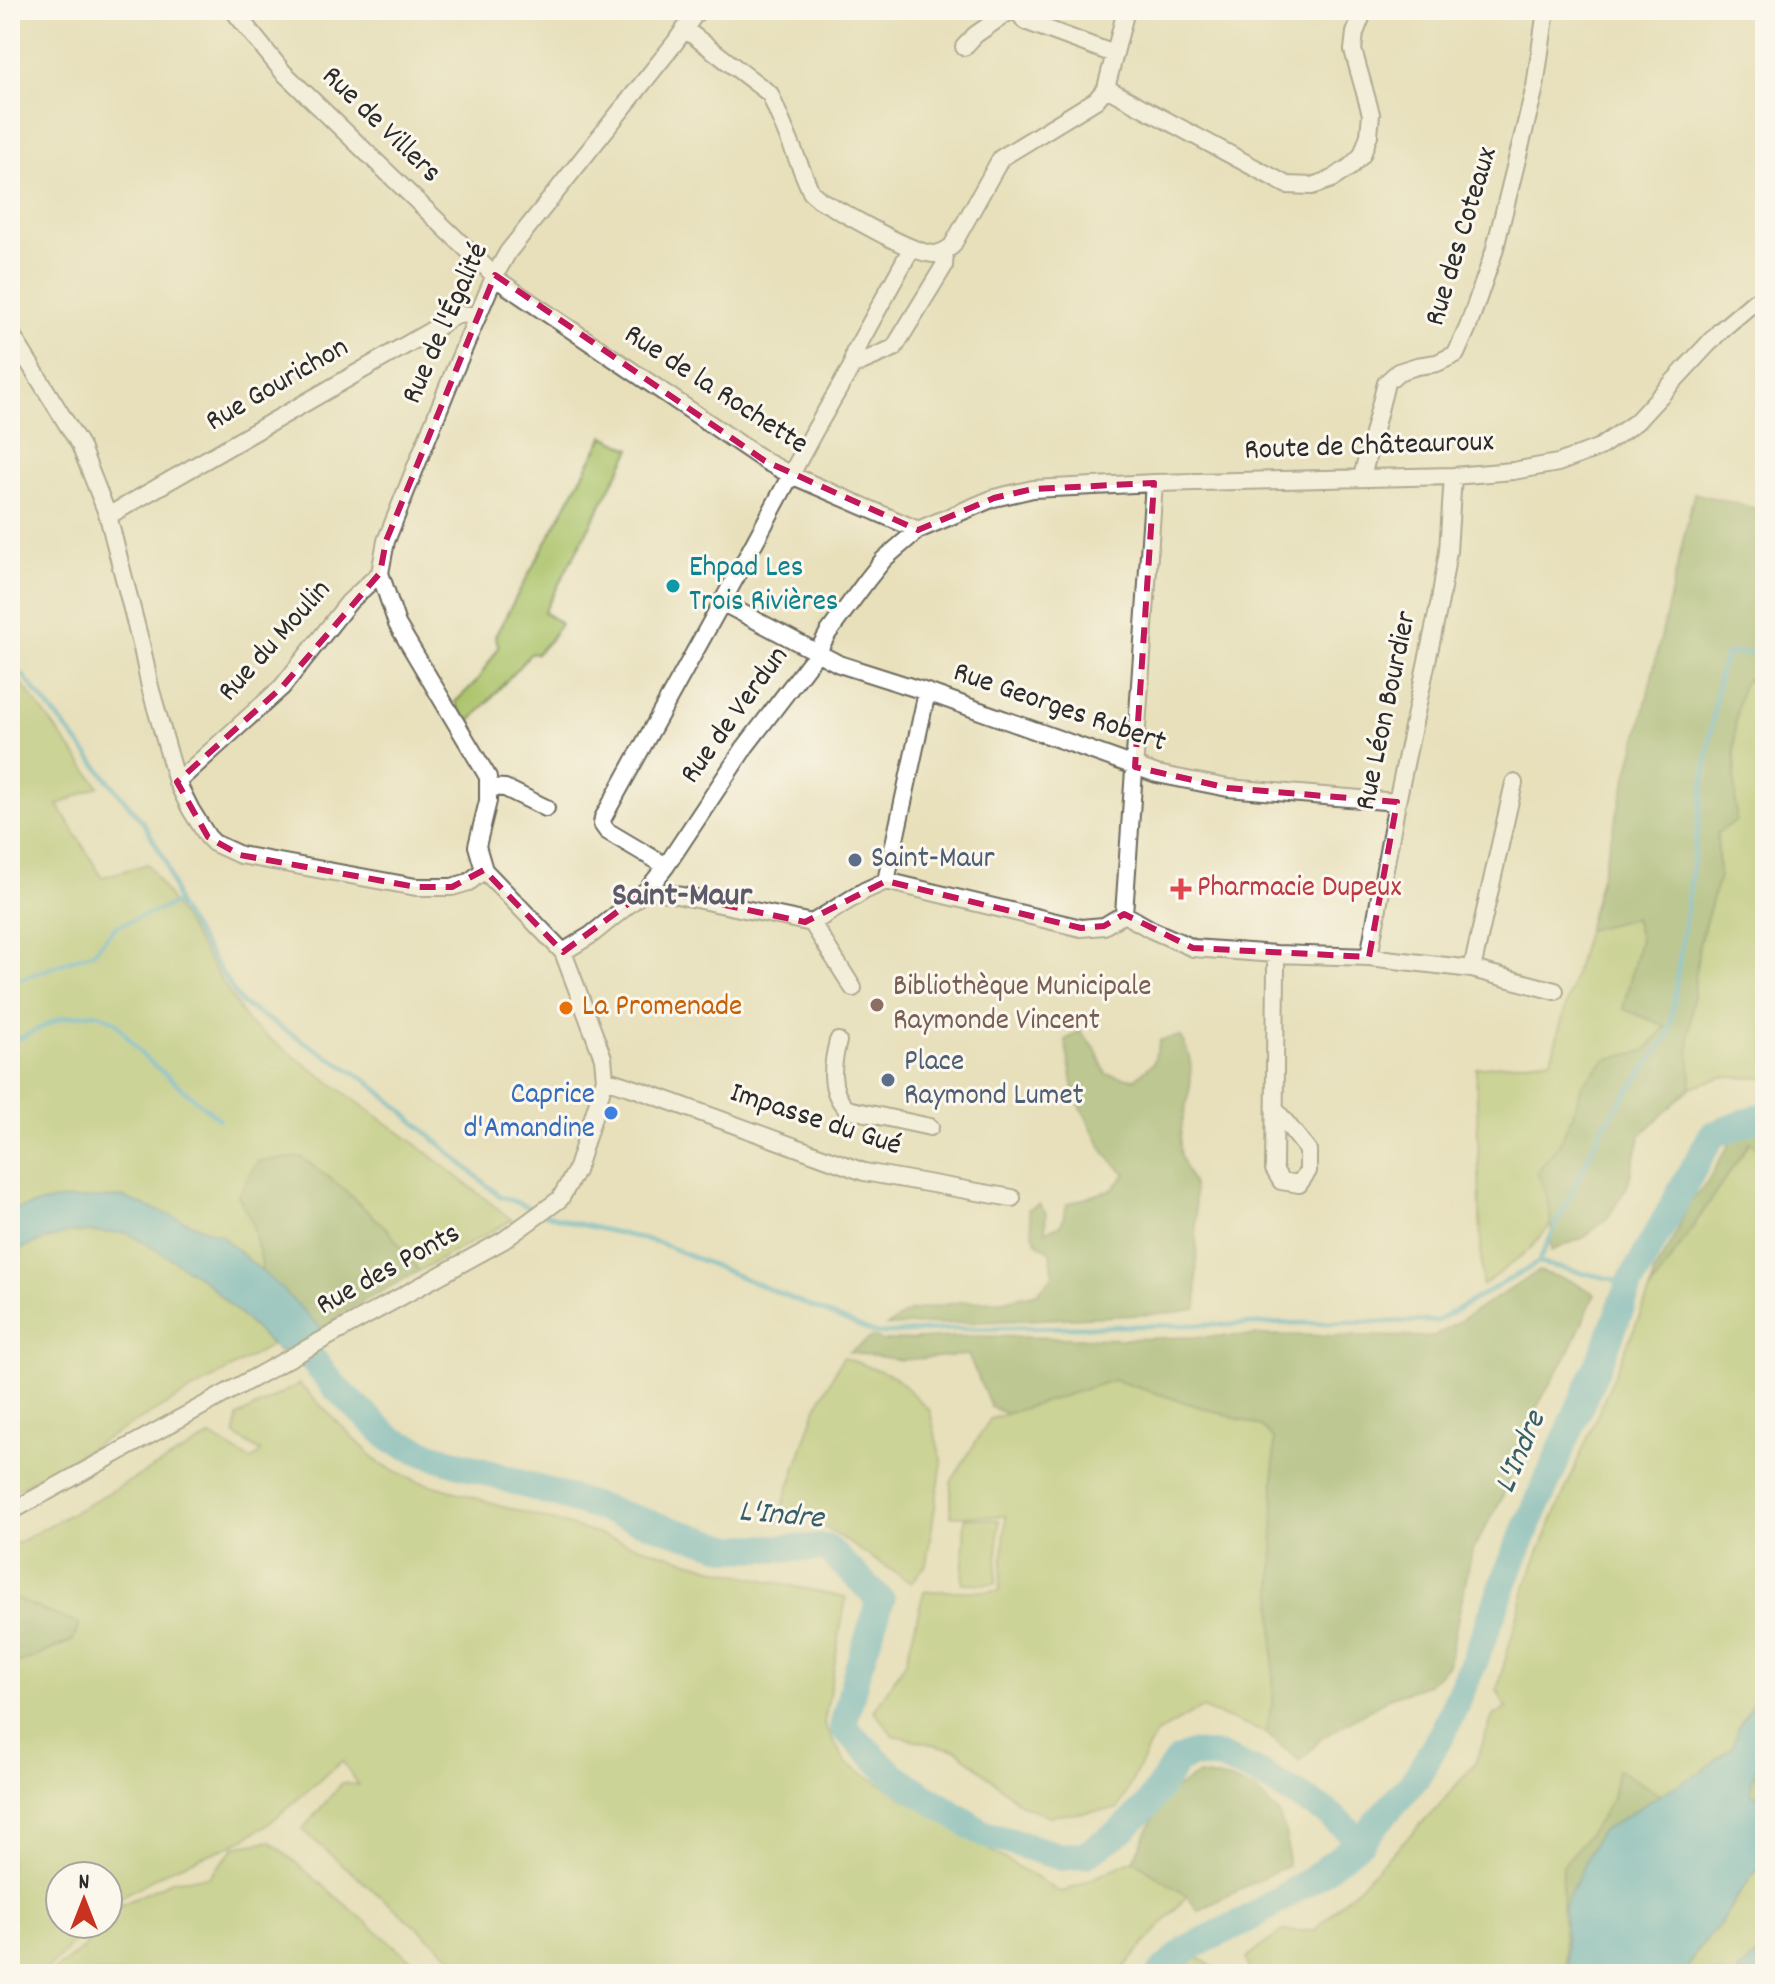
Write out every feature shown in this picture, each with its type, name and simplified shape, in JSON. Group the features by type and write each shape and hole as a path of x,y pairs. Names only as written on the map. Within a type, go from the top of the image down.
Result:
{"street":[{"name":"Rue de Villers","path":"233,10 283,72 495,275"},
{"path":"964,47 975,35 1014,10 1025,21 1114,54"},
{"path":"685,29 770,94 811,192 820,200 911,249 934,254 945,252 952,246 1001,158 1096,100 1106,88 1126,10"},
{"path":"1106,88 1287,185 1312,186 1332,179 1350,167 1362,155 1369,135 1371,114 1353,50 1355,33 1364,10"},
{"name":"Rue des Coteaux","path":"1362,477 1386,383 1398,372 1437,363 1456,354 1468,327 1494,252 1535,87 1546,10"},
{"name":"Rue de l'Égalité","path":"380,573 386,541 495,275 508,252 696,11"},
{"path":"666,866 607,831 602,824 603,818 852,366 854,353 911,249"},
{"path":"852,366 894,348 944,266 945,252"},
{"name":"Rue de la Rochette","path":"495,275 765,461 918,530"},
{"name":"Route de Châteauroux","path":"918,530 994,498 1033,489 1453,476 1513,471 1558,463 1600,447 1636,422 1721,330 1765,295"},
{"name":"Rue Gourichon","path":"108,516 450,318 459,314 477,317"},
{"path":"10,332 80,445 108,516 177,782 208,837 240,855 416,887 452,887 469,882 484,870"},
{"name":"Rue Léon Bourdier","path":"1369,957 1397,802 1440,600 1448,551 1453,476"},
{"path":"1124,914 1154,483"},
{"name":"Rue de Verdun","path":"563,952 591,935 648,889 745,747 817,653 828,633 884,559 918,530"},
{"path":"380,573 397,624 488,777 488,794 477,846 484,870 563,952 603,1058 605,1079"},
{"name":"Rue du Moulin","path":"177,782 282,687 349,602 380,573"},
{"name":"Rue Georges Robert","path":"721,602 839,664 1157,774 1228,788 1397,802"},
{"path":"886,881 927,692"},
{"path":"1472,969 1514,783"},
{"path":"488,794 505,788 546,808"},
{"path":"648,889 812,923 886,881 1081,928 1104,926 1124,914"},
{"path":"1124,914 1193,948 1369,957 1472,969 1555,991"},
{"path":"812,923 853,988"},
{"path":"1275,1109 1276,954"},
{"path":"838,1041 833,1079 840,1103 847,1109 930,1127"},
{"name":"Impasse du Gué","path":"605,1079 864,1172 1012,1198"},
{"name":"Rue des Ponts","path":"10,1512 523,1228 560,1199 576,1171 605,1079"}],"highlighted area":[{"path":"495,275 765,461 918,530 994,498 1033,489 1154,483 1135,767 1228,788 1397,802 1369,957 1193,948 1124,914 1104,926 1081,928 886,881 805,922 648,889 563,952 484,870 452,887 416,887 240,855 208,837 177,782 282,687 380,573 386,541"}],"green space":[{"path":"604,436 631,449 544,612 561,624 549,641 536,654 531,653 468,724 455,702 476,682 499,647 495,636"},
{"path":"1694,493 1765,511 1765,704 1747,679 1741,691 1735,726 1736,821 1717,833 1719,876 1699,945 1689,1034 1691,1087 1641,1135 1627,1187 1608,1217 1585,1237 1551,1251 1549,1210 1537,1172 1559,1144 1582,1085 1606,1059 1645,1051 1666,1026 1623,1009 1640,939 1634,918 1587,930 1643,715"},
{"path":"1747,678 1765,704 1765,1078 1722,1077 1691,1087 1641,1111 1599,1168 1530,1249 1482,1286 1476,1068 1551,1059 1587,930 1634,918 1640,939 1623,1009 1688,1033 1699,945 1719,876 1717,833 1736,771 1734,731 1741,687"},
{"path":"23,685 99,786 58,805 102,877 148,864 248,1023 424,1150 512,1220 419,1271 388,1230 340,1186 301,1157 238,1195 252,1222 261,1271 220,1235 123,1197 55,1200 10,1210 10,689"},
{"path":"1080,1031 1095,1048 1106,1074 1135,1079 1153,1063 1160,1040 1180,1036 1188,1052 1191,1082 1180,1140 1182,1160 1194,1191 1197,1308 1139,1315 887,1326 910,1311 959,1302 1002,1301 1037,1293 1053,1276 1051,1253 1038,1244 1028,1209 1039,1204 1046,1213 1045,1231 1061,1225 1067,1204 1113,1189 1126,1174 1105,1154 1075,1096 1065,1040"},
{"path":"1754,1128 1765,1130 1765,1152 1750,1142 1651,1289 1654,1272 1669,1248 1689,1203 1705,1185 1733,1138"},
{"path":"1750,1142 1765,1152 1765,1685 1738,1729 1731,1748 1704,1770 1660,1795 1617,1770 1612,1798 1601,1818 1563,1866 1566,1974 1250,1974 1246,1958 1283,1931 1314,1931 1437,1808 1475,1763 1493,1716 1506,1709 1497,1689 1528,1578 1651,1289"},
{"path":"301,1157 340,1186 388,1230 419,1271 342,1313 323,1330 261,1271 252,1222 238,1195 258,1161"},
{"path":"73,1232 127,1233 205,1281 272,1345 10,1493 10,1253"},
{"path":"1539,1271 1571,1281 1595,1294 1570,1350 1538,1405 1502,1498 1472,1551 1448,1665 1428,1685 1389,1698 1322,1738 1300,1761 1265,1733 1273,1702 1274,1440 1261,1426 1114,1380 1006,1414 991,1407 968,1355 901,1360 849,1352 872,1337 882,1341 974,1336 1123,1339 1265,1335 1434,1337"},
{"path":"843,1357 894,1376 930,1411 942,1463 926,1565 911,1583 804,1514 777,1522 816,1408"},
{"path":"1114,1380 1261,1426 1274,1439 1273,1702 1265,1733 1201,1708 1155,1735 1118,1809 1049,1816 1022,1805 957,1750 893,1735 874,1711 906,1661 924,1591 1000,1591 1006,1516 951,1516 951,1482 990,1419"},
{"path":"299,1384 380,1464 415,1480 719,1570 846,1598 824,1724 846,1763 1061,1893 1133,1860 1187,1896 1118,1974 472,1974 302,1830 342,1783 359,1785 342,1761 265,1827 228,1847 173,1868 124,1895 124,1860 44,1860 44,1940 76,1940 43,1974 10,1974 10,1667 73,1641 79,1624 10,1595 10,1547 211,1436 251,1460 261,1452 235,1435 237,1417"},
{"path":"965,1518 999,1520 996,1584 962,1583"},
{"path":"10,1595 79,1624 73,1640 10,1667"},
{"path":"1765,1752 1765,1802 1751,1793 1751,1781"},
{"path":"1617,1769 1660,1795 1601,1832 1564,1906 1563,1866 1601,1818 1612,1798"},
{"path":"1197,1775 1228,1779 1255,1790 1278,1813 1287,1838 1288,1865 1198,1911 1187,1896 1133,1860 1165,1795"},
{"path":"270,1841 428,1974 50,1974 84,1948 89,1940 124,1940 124,1903 174,1880 209,1877 236,1846"},
{"path":"1765,1856 1765,1943 1758,1954 1736,1974 1679,1974 1687,1969 1697,1950 1718,1927"},
{"path":"1192,1954 1225,1974 1170,1974"}],"water":[{"path":"123,1197 220,1235 323,1330 280,1353 205,1281 127,1233 73,1232 10,1253 10,1210 55,1200"},
{"path":"1765,1685 1765,1752 1751,1780 1751,1793 1765,1802 1765,1856 1761,1864 1718,1927 1697,1950 1687,1969 1679,1974 1568,1974 1564,1906 1596,1839 1601,1832 1704,1770 1731,1748 1738,1729"},
{"path":"1765,1943 1765,1974 1736,1974 1758,1954"}],"waterway":[{"path":"1630,1283 1538,1263 1602,1128 1669,1035 1719,674 1727,654 1753,653 1765,661"},
{"path":"10,683 22,674 145,825 166,862 179,908"},
{"path":"10,983 94,952 115,927 176,903"},
{"path":"182,912 241,1003 368,1081 498,1195 536,1210"},
{"path":"10,1043 61,1018 96,1013 115,1021 143,1056 219,1119"},
{"name":"L'Indre","path":"1160,1974 1188,1948 1248,1919 1314,1878 1361,1841 1416,1778 1444,1730 1474,1662 1511,1564 1607,1344 1630,1283 1712,1135 1759,1117 1765,1120"},
{"path":"545,1214 657,1242 877,1334 953,1329 1437,1321 1538,1263"},
{"name":"L'Indre","path":"274,1313 336,1388 392,1440 427,1454 729,1548 827,1548 881,1600 857,1671 843,1727 895,1777 984,1834 1062,1857 1086,1854 1121,1831 1147,1806 1177,1761 1193,1754 1221,1757 1260,1774 1328,1813 1361,1841"}],"place":[{"name":"Ehpad Les Trois Rivières","path":"673,586"},
{"name":"Saint-Maur","path":"855,860"},
{"name":"Pharmacie Dupeux","path":"1181,889"},
{"name":"Bibliothèque Municipale Raymonde Vincent","path":"877,1005"},
{"name":"La Promenade","path":"566,1008"},
{"name":"Place Raymond Lumet","path":"888,1080"},
{"name":"Caprice d'Amandine","path":"611,1113"}],"district":[{"name":"Saint-Maur","path":"682,897"}]}
